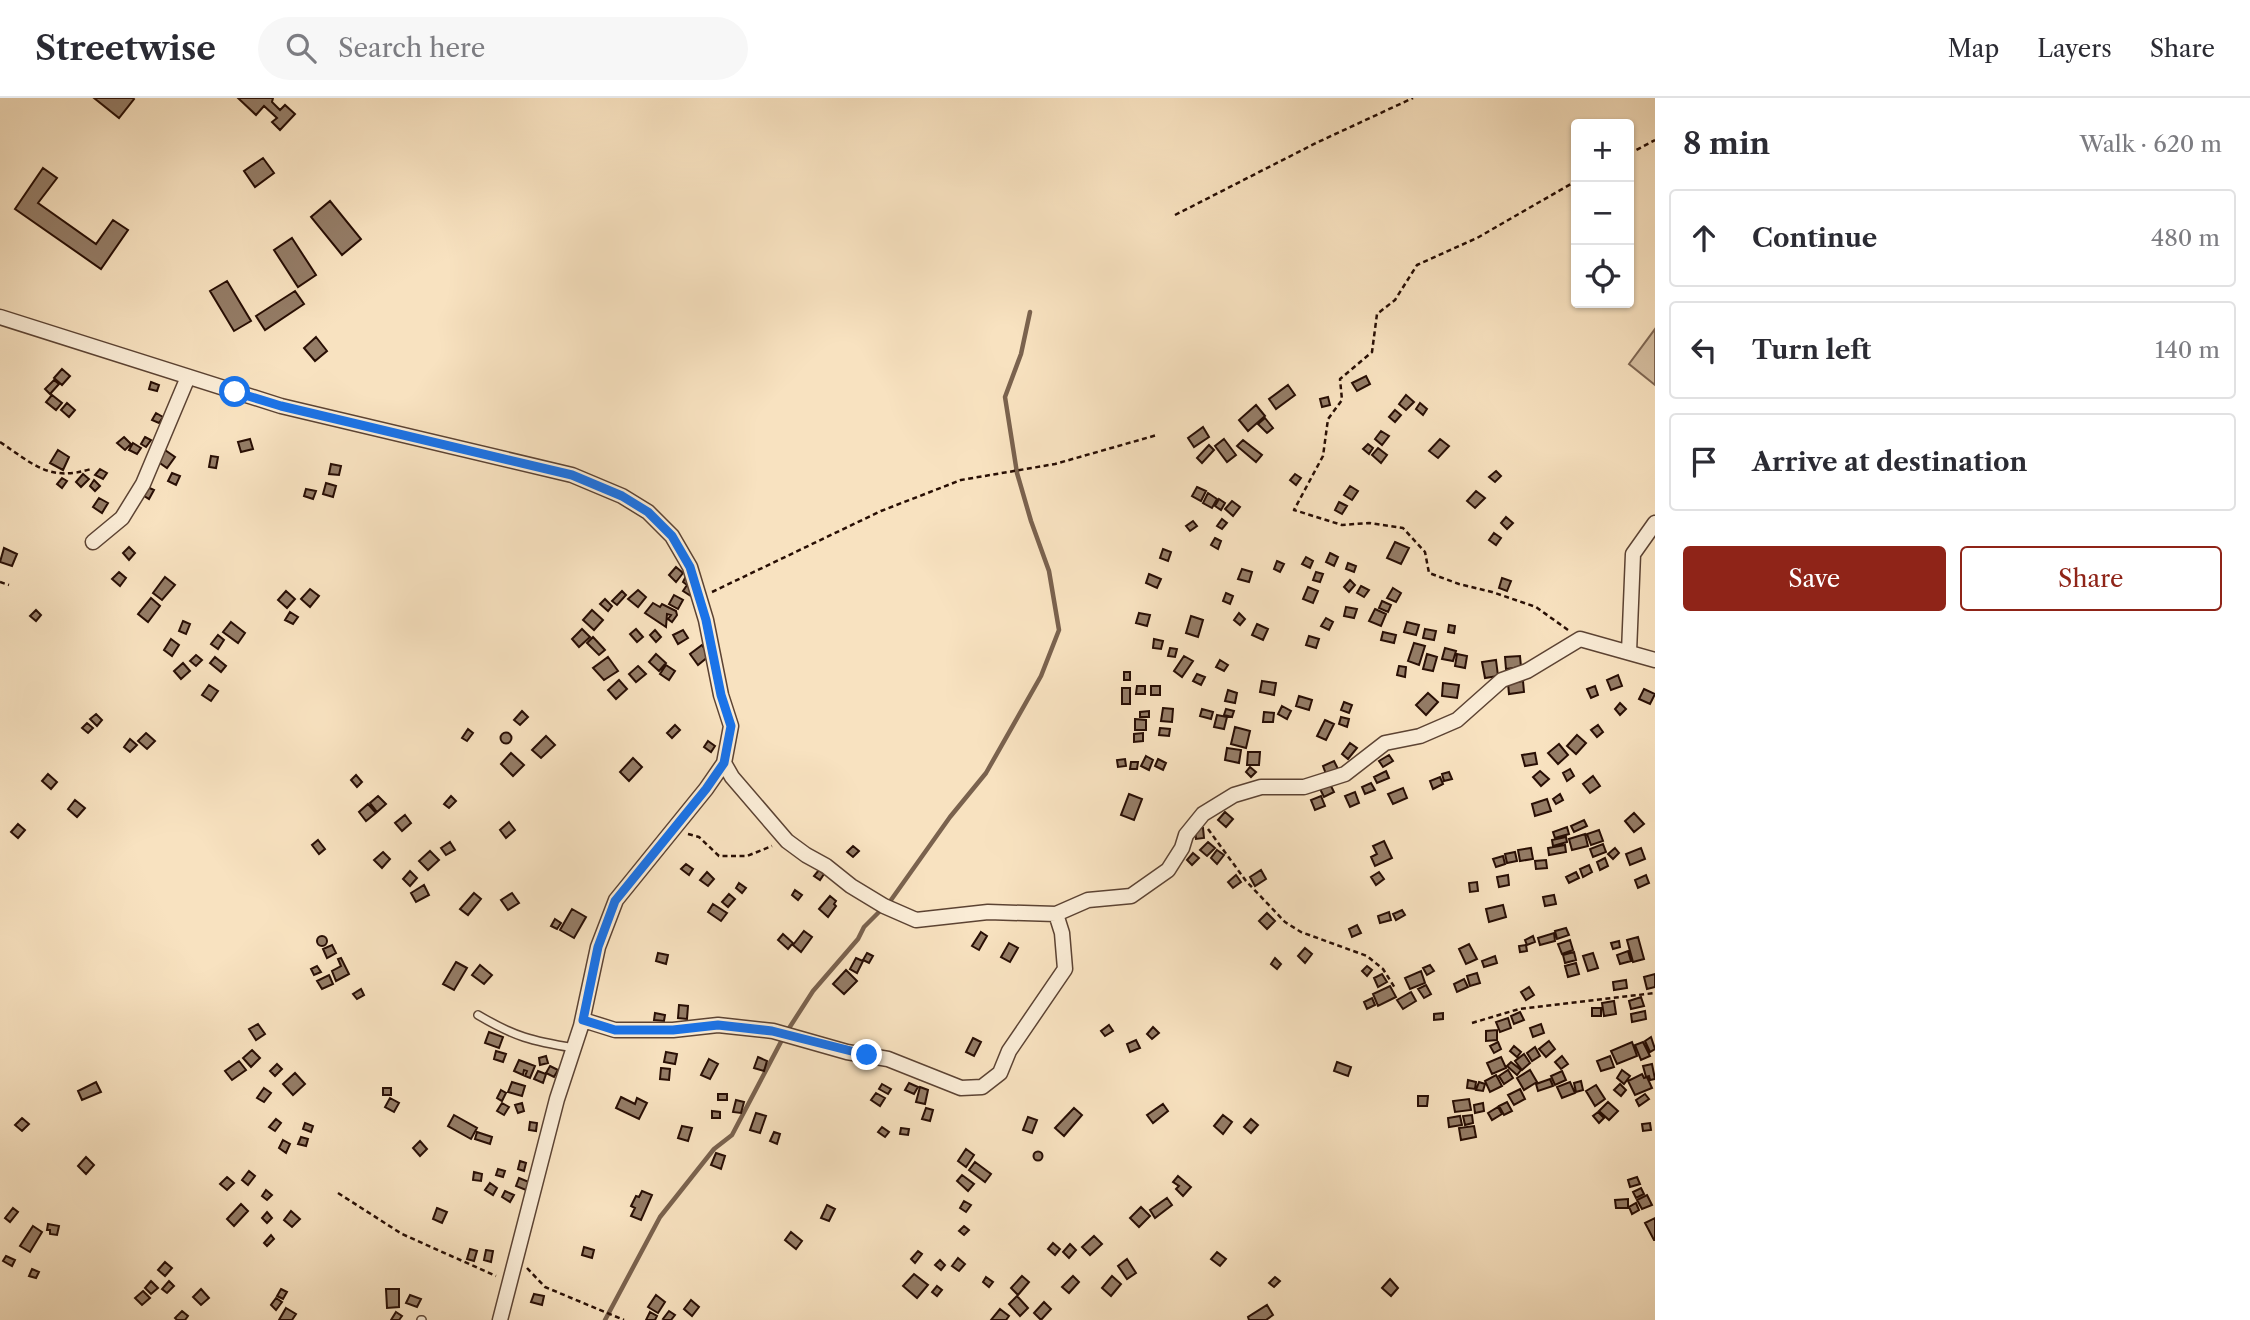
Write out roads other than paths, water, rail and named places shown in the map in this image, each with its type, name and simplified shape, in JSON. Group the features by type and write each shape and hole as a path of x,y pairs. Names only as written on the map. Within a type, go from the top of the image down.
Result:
{"street":[{"path":"0,317 281,406 572,475 622,496 648,512 672,536 690,567 731,726 724,763 615,901 598,947 583,1020 557,1098 500,1320"},
{"path":"93,542 122,518 143,484 188,377"},
{"path":"1629,652 1633,554 1655,523"},
{"path":"724,763 732,777 787,841 873,900 916,920 988,912 1056,914 1088,900 1131,896 1168,870 1182,848 1186,835 1203,814 1234,795 1261,787 1304,787 1345,774 1385,743 1420,736 1457,720 1502,680 1527,671 1580,639 1655,660"},
{"path":"583,1020 615,1030 673,1030 718,1025 772,1031 847,1052 888,1059 961,1088 982,1087 1000,1073 1009,1051 1065,969 1062,933 1056,914"}],"lane":[{"path":"478,1014 526,1040 574,1048"}],"waterway":[{"path":"605,1320 660,1217 714,1149 732,1135 784,1036 813,991 858,939 864,927 891,900 950,817 986,773 1041,676 1059,630 1049,571 1017,473 1005,397 1021,354 1030,312"}]}
